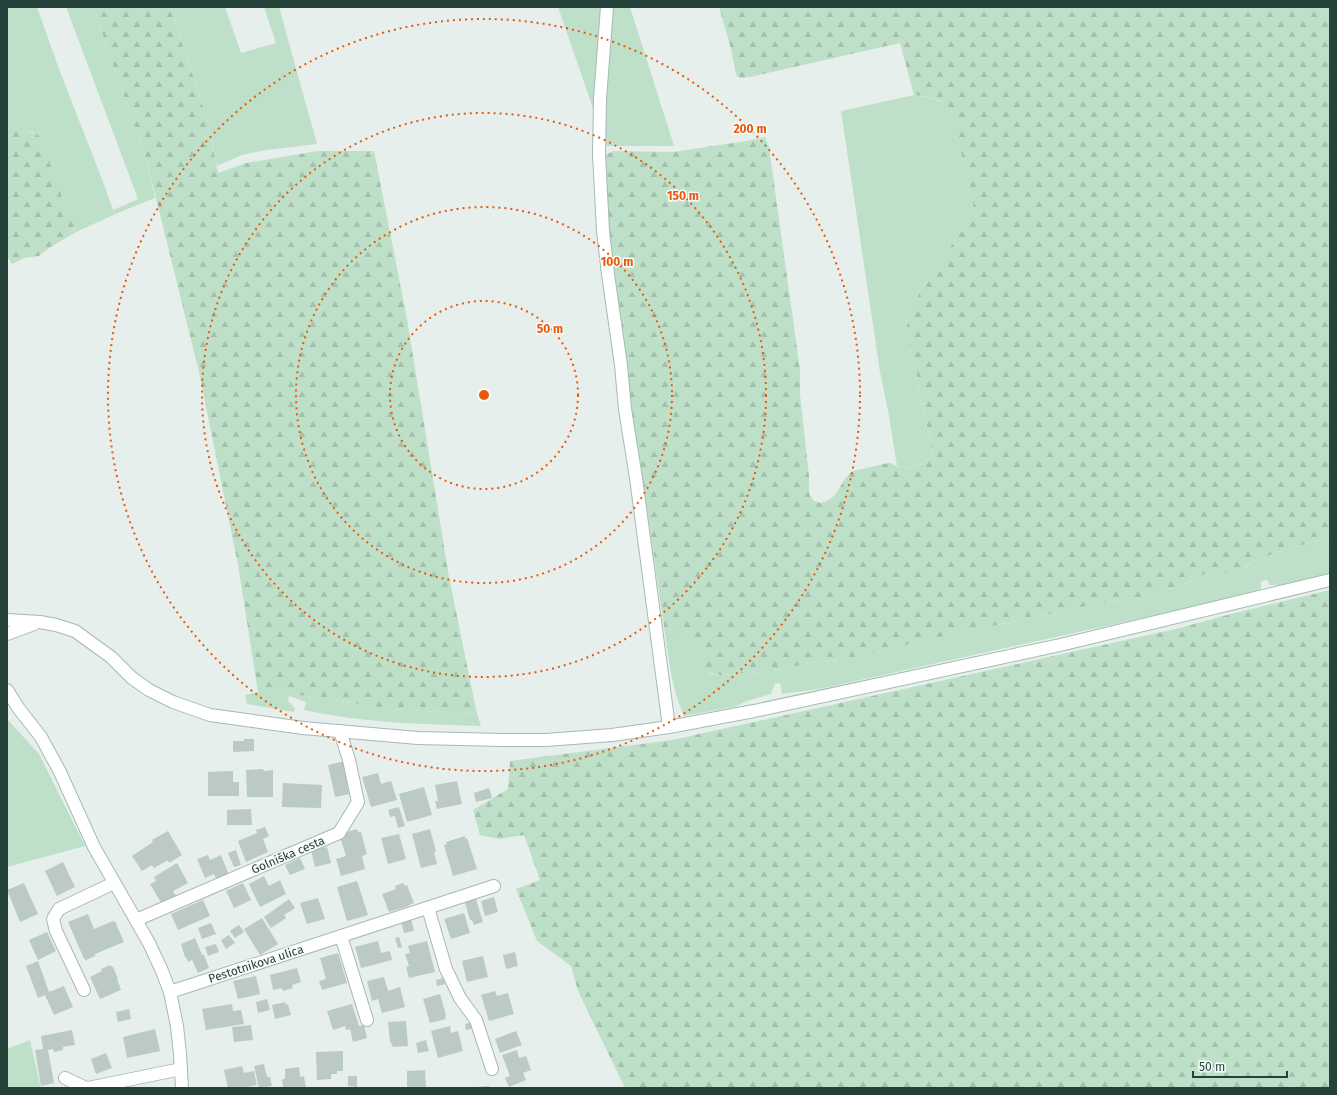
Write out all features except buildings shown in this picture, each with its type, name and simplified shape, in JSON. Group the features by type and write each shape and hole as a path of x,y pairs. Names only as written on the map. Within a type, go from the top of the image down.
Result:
{"street":[{"path":"607,7 600,99 600,154 603,231 621,365 625,409 636,478 669,727"},
{"path":"7,620 40,622 75,631 111,657 137,682 149,690 173,702 210,715 303,728 418,738 546,740 612,736 754,711 1060,645 1330,580"},
{"path":"7,634 40,622"},
{"path":"7,690 41,738 60,772 94,847 149,944 170,992 177,1026 182,1088"},
{"path":"7,700 19,709"},
{"name":"Golniška cesta","path":"136,920 339,833 358,802 349,760 340,731"},
{"path":"84,990 56,931 53,920 59,909 114,883"},
{"name":"Pestotnikova ulica","path":"170,992 494,886"},
{"path":"428,908 446,969 460,998 476,1020 492,1069"},
{"path":"341,936 367,1020"},
{"path":"65,1078 87,1088 181,1069"}],"green space":[{"path":"7,7 37,7 113,210 138,199 66,7 94,7 107,49 146,158 155,198 76,232 67,212 63,207 34,132 16,129 7,124"},
{"path":"94,7 170,7 207,118 218,173 246,163 317,151 374,151 407,319 449,577 477,714 392,709 266,690 258,692 238,565 199,372 146,158 107,49"},
{"path":"170,7 225,7 241,53 276,43 264,7 279,7 317,144 266,150 242,155 217,166 207,118"},
{"path":"558,7 603,7 596,113 594,111"},
{"path":"611,7 630,7 674,146 607,146 604,142 603,100"},
{"path":"719,7 1330,7 1330,537 1278,552 1255,561 1238,571 1229,573 1207,573 1178,587 1147,596 1091,605 921,641 843,661 824,660 772,671 721,675 703,672 703,657 697,646 687,638 664,627 640,460 635,439 610,260 603,156 613,151 673,152 765,137 769,147 800,370 800,394 809,476 809,494 813,500 820,503 827,501 832,497 848,475 853,471 890,463 898,467 914,467 928,460 932,452 916,371 907,339 907,325 920,291 972,215 974,209 951,110 940,101 929,97 914,95 900,43 740,78 736,75 731,49"},
{"path":"914,95 935,99 949,105 974,209 972,215 920,291 907,339 916,371 932,452 923,463 912,467 902,467 897,466 880,372 841,111"},
{"path":"7,124 10,127 31,132 39,136 60,189 63,207 67,212 75,214 77,223 73,228 76,232 49,248 39,256 24,258 12,264 7,256"},
{"path":"1330,537 1330,574 1283,585 1270,585 1267,580 1261,581 1261,589 1215,602 824,688 782,694 780,683 775,684 771,694 747,701 734,707 684,716 673,684 664,627 684,635 694,642 700,650 710,674 721,675 772,671 824,660 843,661 921,641 1091,605 1147,596 1178,587 1207,573 1229,573 1278,552"},
{"path":"1330,590 1330,1088 625,1088 578,991 571,966 537,941 516,889 540,880 524,835 499,839 480,835 473,810 508,789 510,761 672,740 1180,628"},
{"path":"266,690 392,709 477,714 481,726 392,722 348,718 304,710 306,702 289,696 288,701 295,708 294,712 247,704 245,695"},
{"path":"7,719 39,754 85,846 7,867"},
{"path":"30,1040 41,1088 7,1088 7,1049"}]}
